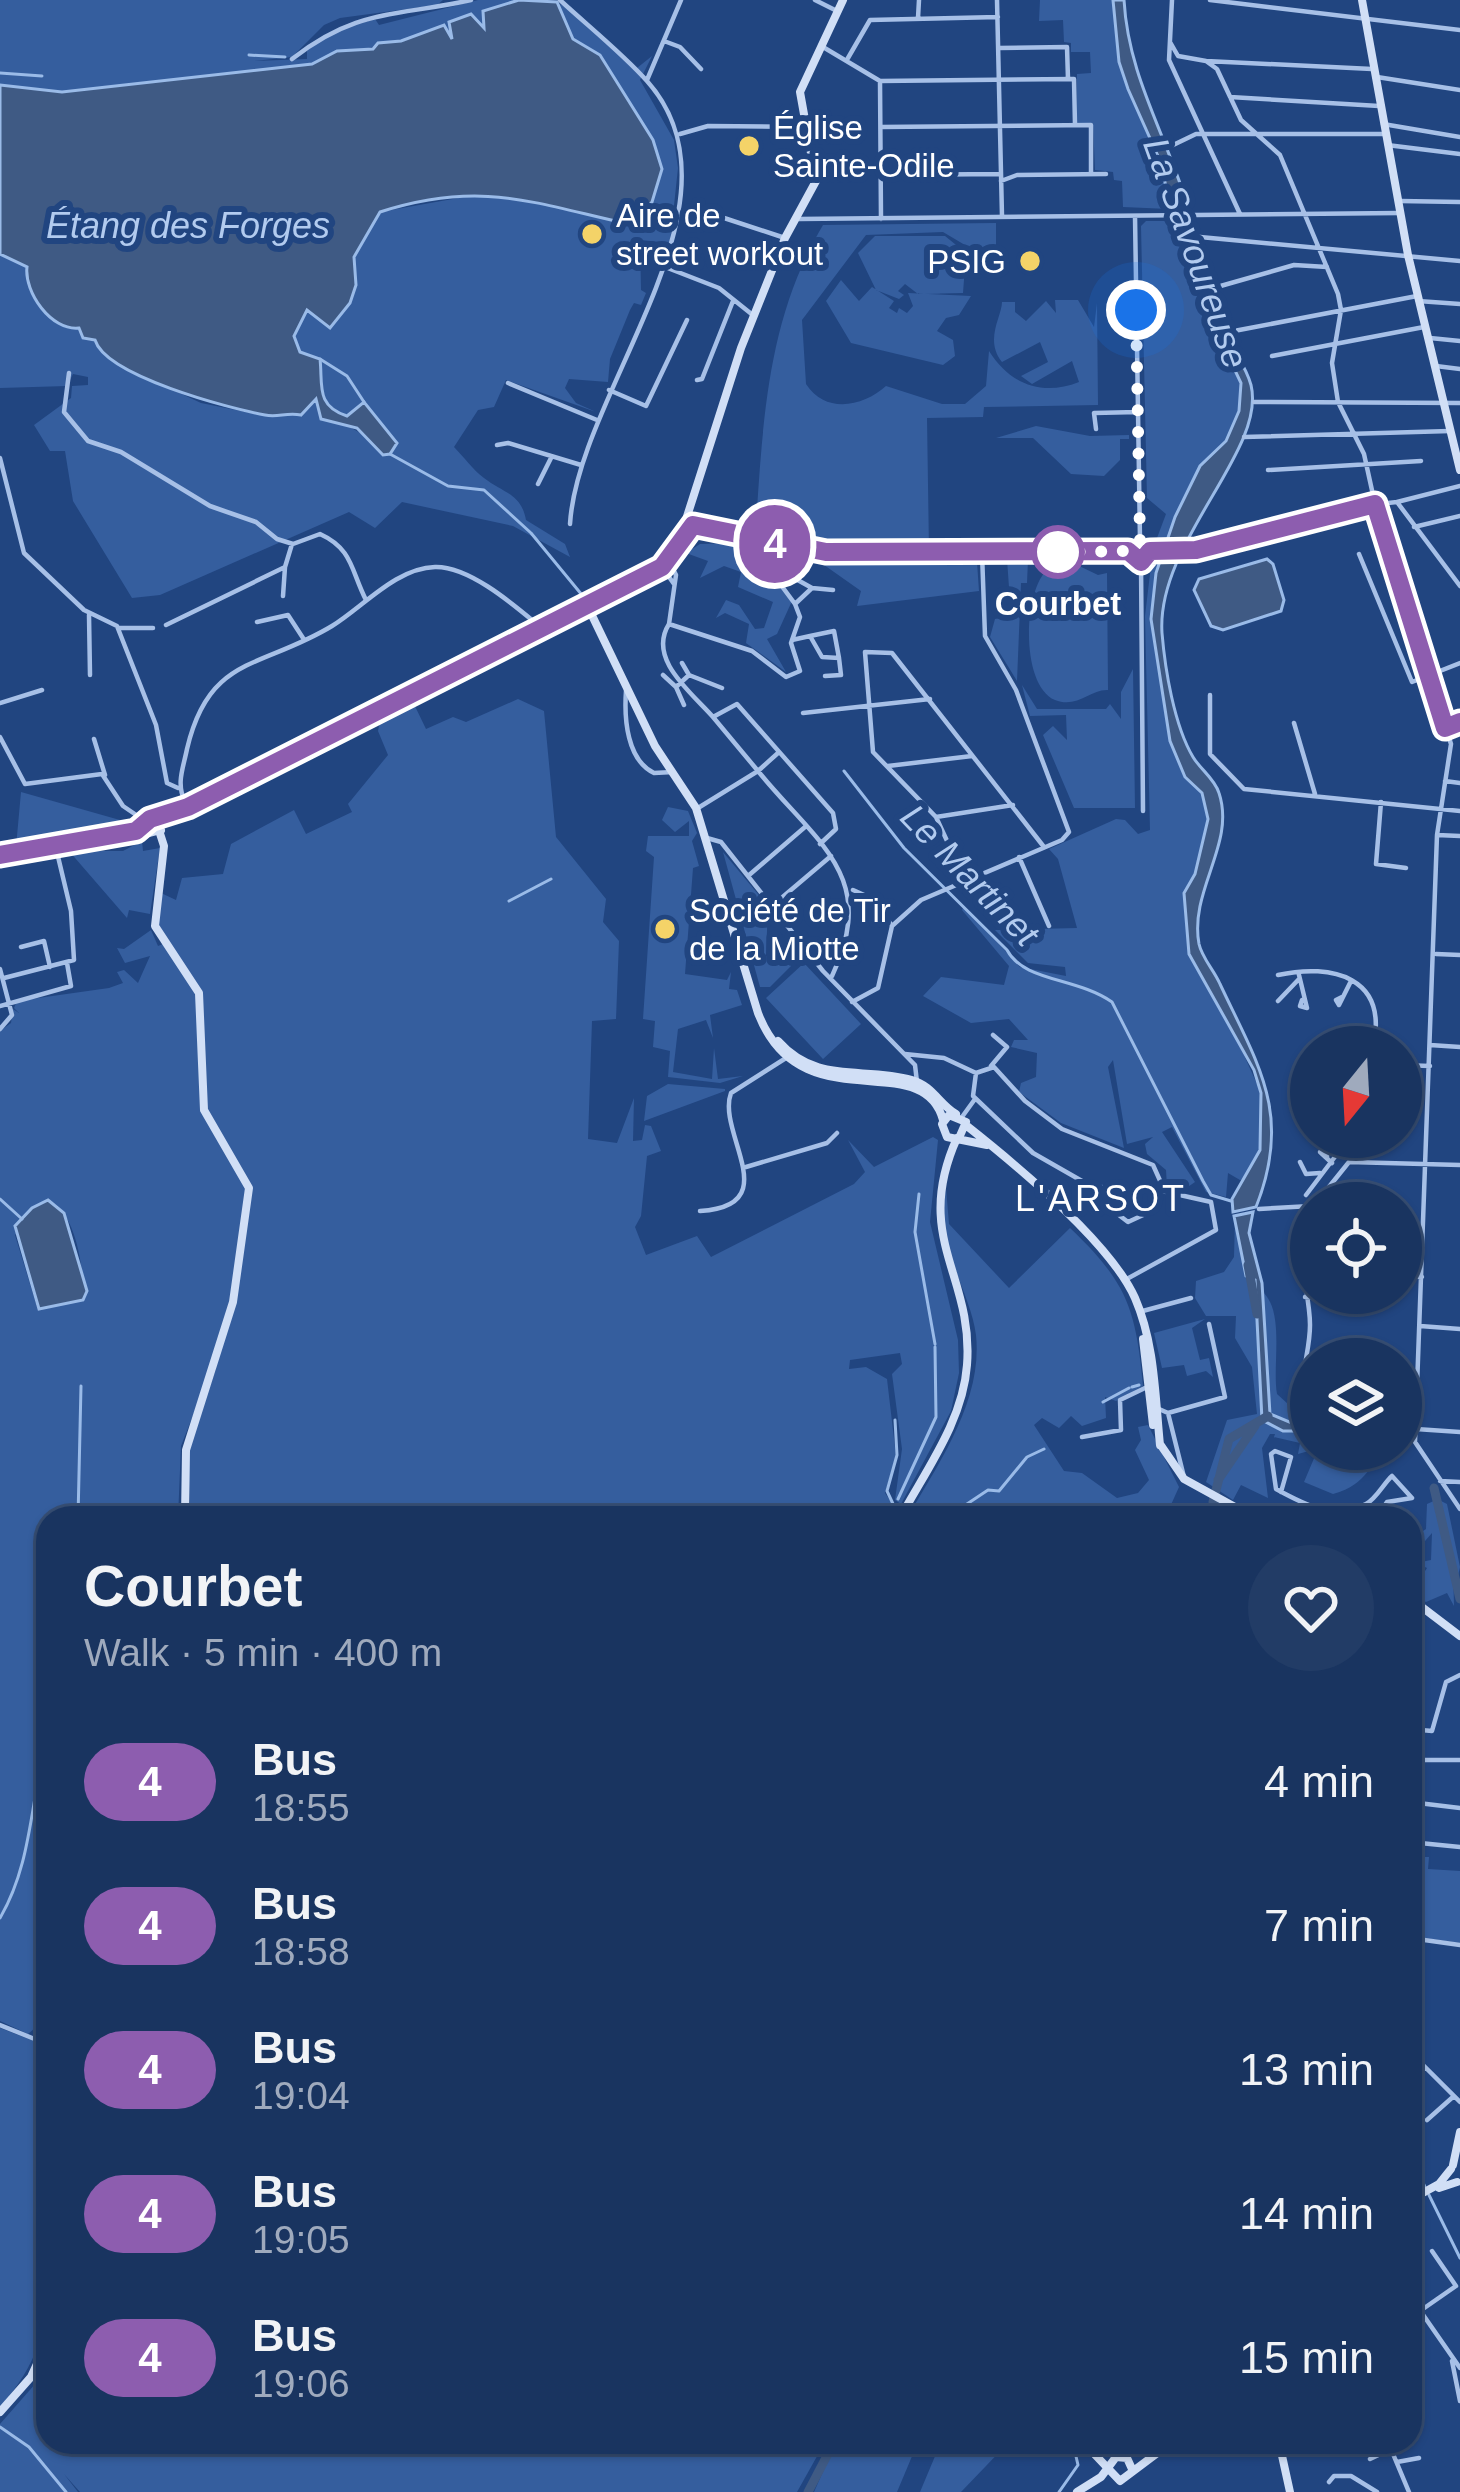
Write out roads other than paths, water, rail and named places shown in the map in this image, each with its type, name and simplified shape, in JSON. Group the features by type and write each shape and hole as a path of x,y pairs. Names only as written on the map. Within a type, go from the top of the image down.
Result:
{"main road":[{"path":"0,855 153,824 665,564 682,541 754,316 818,172 800,92 843,0"},
{"path":"1361,0 1408,255 1460,470"},
{"path":"586,603 626,691 696,808 762,1024 780,1053 823,1078 911,1081 934,1100 943,1120 946,1159 938,1224 967,1334 966,1378 948,1432 907,1506"},
{"path":"153,824 164,850 155,926 199,993 204,1109 250,1188 233,1302 186,1450 185,1506"},
{"path":"751,986 782,1047 806,1064 833,1074 911,1081 1004,1154 1125,1280 1140,1316 1160,1444 1184,1479 1232,1506"},
{"path":"943,1120 962,1119"},
{"path":"946,1159 962,1119"},
{"path":"944,1134 1004,1154"},
{"path":"1140,1316 1160,1444"},
{"path":"1422,1606 1460,1636"},
{"path":"1450,1626 1460,1646"},
{"path":"1422,2195 1459,2182 1455,2166 1460,2132"},
{"path":"1434,2189 1455,2166"},
{"path":"0,2412 36,2368"},
{"path":"1095,2454 1128,2492"},
{"path":"1113,2454 1131,2473 1128,2492"},
{"path":"1078,2491 1121,2457 1133,2454"},
{"path":"1078,2491 1131,2473 1156,2454"},
{"path":"1282,2454 1290,2492"}],"street":[{"path":"404,13 406,0"},
{"path":"292,59 342,24 472,0"},
{"path":"560,0 646,80 677,135 679,215 665,267 596,420 581,465 570,524"},
{"path":"646,80 681,0"},
{"path":"815,0 837,11"},
{"path":"918,19 919,0"},
{"path":"997,0 1002,216"},
{"path":"1172,0 1170,58 1240,214"},
{"path":"1210,0 1362,14 1460,30"},
{"path":"848,58 871,20 998,17"},
{"path":"664,41 680,47 701,69"},
{"path":"1170,42 1182,57"},
{"path":"820,45 880,81 1074,79 1075,125"},
{"path":"998,48 1067,47 1068,79"},
{"path":"1170,58 1373,72 1460,90"},
{"path":"1206,61 1217,69 1249,129 1264,135 1280,155 1327,267 1342,310 1338,402 1367,464 1375,504 1451,744 1437,835 1422,1276"},
{"path":"880,81 881,219"},
{"path":"1230,97 1379,106"},
{"path":"881,127 1091,125 1091,174"},
{"path":"677,135 708,126 805,127"},
{"path":"1168,147 1204,134 1460,137"},
{"path":"1385,134 1460,154"},
{"path":"881,175 1106,174"},
{"path":"1397,202 1460,202"},
{"path":"797,219 1400,213"},
{"path":"1128,551 1140,540 1135,214"},
{"path":"679,215 718,216 785,238"},
{"path":"1200,238 1460,261"},
{"path":"1216,287 1294,265 1327,267"},
{"path":"665,267 719,288 754,316"},
{"path":"1234,331 1418,298 1460,304"},
{"path":"697,380 702,380 734,301"},
{"path":"609,390 646,406 687,320"},
{"path":"1272,356 1424,327"},
{"path":"1428,338 1460,341"},
{"path":"1435,366 1460,369"},
{"path":"70,376 64,412 88,441 121,452 160,481 292,544"},
{"path":"508,383 596,420"},
{"path":"1254,401 1460,403"},
{"path":"1096,429 1094,412 1138,412"},
{"path":"1244,437 1450,430"},
{"path":"496,445 508,442 581,465"},
{"path":"538,484 552,456"},
{"path":"0,458 24,553 89,614 118,628 153,628"},
{"path":"1268,470 1421,461"},
{"path":"1143,811 1141,562 1153,551 1183,550 1460,486"},
{"path":"1397,502 1460,586"},
{"path":"0,506 11,503"},
{"path":"1414,527 1460,516"},
{"path":"687,526 812,550 1128,551 1141,562"},
{"path":"682,541 714,530"},
{"path":"283,596 292,544 309,535 332,539 348,552 366,600"},
{"path":"1140,540 1153,551"},
{"path":"852,1002 878,988 892,926 921,900 1067,836 1068,820 1016,689 988,645 982,553"},
{"path":"1359,554 1412,682 1460,662"},
{"path":"665,564 676,571 662,654 684,704"},
{"path":"166,625 285,567"},
{"path":"178,788 200,703 214,685 304,639 410,574 435,567 460,572 540,627"},
{"path":"669,624 752,651 786,677 800,671 792,640 800,616 778,582 785,573 812,588 833,590"},
{"path":"795,604 812,588"},
{"path":"89,614 90,675"},
{"path":"257,622 288,615 304,639"},
{"path":"118,628 156,725 167,783 178,788 188,807"},
{"path":"792,640 833,631 841,675 826,676"},
{"path":"810,637 822,657 839,658"},
{"path":"966,882 936,817 868,740 865,652 888,648 1046,846"},
{"path":"682,663 689,675 722,688"},
{"path":"663,675 713,717 831,856 850,890 873,899 892,926"},
{"path":"679,684 689,675"},
{"path":"0,703 42,690"},
{"path":"626,691 630,740 640,763 654,773 673,772"},
{"path":"1210,695 1210,754 1244,790 1460,811"},
{"path":"803,713 930,699"},
{"path":"713,717 737,704 837,819 835,831 820,844"},
{"path":"1445,728 1460,722"},
{"path":"1294,723 1315,794"},
{"path":"0,737 26,784 105,776"},
{"path":"94,739 105,776 129,812 153,824"},
{"path":"1451,744 1460,741"},
{"path":"696,808 758,771 778,753"},
{"path":"888,766 974,756"},
{"path":"1445,781 1460,783"},
{"path":"1381,802 1376,864 1406,868"},
{"path":"936,817 1013,805"},
{"path":"748,876 805,827"},
{"path":"1437,835 1460,836"},
{"path":"707,838 722,842 852,1002 905,1054 912,1064 911,1081"},
{"path":"0,1029 10,1022 1,974 50,967 74,957 72,923 55,846"},
{"path":"772,906 831,856"},
{"path":"1019,857 1049,926"},
{"path":"832,976 850,890"},
{"path":"21,947 44,941 50,967"},
{"path":"1434,954 1460,955"},
{"path":"4,1005 75,985 67,963"},
{"path":"1278,975 1299,977 1331,970 1372,999 1379,1014 1377,1026"},
{"path":"1299,977 1302,1000"},
{"path":"1278,1001 1299,977"},
{"path":"1342,997 1351,981"},
{"path":"993,1035 1007,1047 991,1066 976,1073 971,1086 975,1099 1032,1152 1111,1194 1107,1206"},
{"path":"1430,1045 1460,1047"},
{"path":"700,1211 737,1196 746,1167 727,1102 733,1089 780,1053 813,1071 833,1074"},
{"path":"905,1054 929,1054 976,1073"},
{"path":"991,1066 1063,1130 1147,1160 1160,1177 1162,1191 1156,1208 1138,1221 1119,1220 1107,1206 1094,1203 1069,1220"},
{"path":"1422,1066 1430,1066"},
{"path":"962,1119 975,1099"},
{"path":"746,1167 827,1143 837,1133"},
{"path":"1314,1182 1332,1160 1342,1166 1460,1165"},
{"path":"1300,1162 1304,1173 1320,1173"},
{"path":"1330,1182 1342,1166"},
{"path":"1094,1203 1096,1189"},
{"path":"1125,1280 1216,1230 1210,1202 1162,1191"},
{"path":"1259,1209 1290,1207"},
{"path":"1140,1316 1192,1298"},
{"path":"1420,1314 1420,1338"},
{"path":"1082,1437 1121,1430 1118,1403 1134,1393 1168,1413 1225,1397 1209,1324"},
{"path":"1420,1326 1460,1329"},
{"path":"1168,1413 1184,1479"},
{"path":"1422,1429 1460,1432"},
{"path":"1275,1451 1291,1457 1281,1492 1271,1454 1275,1451"},
{"path":"1422,1456 1460,1509"},
{"path":"1360,1506 1371,1500 1390,1476 1411,1495 1386,1506"},
{"path":"1440,1481 1460,1482"},
{"path":"1281,1492 1316,1506"},
{"path":"1371,1500 1378,1506"},
{"path":"1422,1730 1432,1731 1446,1682 1460,1675"},
{"path":"1422,1760 1460,1760"},
{"path":"1422,1803 1460,1808"},
{"path":"1422,1843 1460,1847"},
{"path":"1422,1940 1459,1945"},
{"path":"0,2025 36,2039"},
{"path":"1422,2064 1460,2102"},
{"path":"1422,2070 1425,2067"},
{"path":"1427,2120 1454,2096"},
{"path":"1422,2310 1456,2286 1432,2251"},
{"path":"1422,2314 1457,2363 1460,2401"},
{"path":"1370,2459 1377,2454"},
{"path":"1393,2454 1409,2492"},
{"path":"1396,2462 1419,2458"},
{"path":"1329,2482 1334,2476 1351,2476 1377,2492"}],"water":[{"name":"Étang des Forges","path":"519,0 557,2 573,39 600,55 653,140 662,169 652,202 633,225 537,203 479,196 416,202 380,212 354,257 356,285 350,303 330,328 307,310 294,336 300,352 320,359 325,400 347,416 364,402 397,443 390,454 383,455 357,428 321,419 316,399 301,415 270,416 144,378 104,353 95,340 83,338 79,328 49,317 30,288 27,267 0,254 0,85 62,92 312,64 337,51 373,49 378,43 401,41 444,25 452,39 449,22 471,14 484,28 483,11"},
{"path":"1113,0 1124,0 1138,74 1182,189 1219,319 1251,385 1252,411 1243,439 1176,565 1165,599 1162,633 1181,729 1193,757 1217,788 1223,812 1218,849 1200,905 1199,944 1258,1066 1271,1117 1267,1174 1256,1207 1233,1212 1232,1199 1260,1150 1261,1093 1254,1070 1189,954 1184,893 1195,874 1208,819 1202,793 1185,777 1170,741 1151,619 1156,573 1175,517 1200,466 1226,441 1239,411 1241,383 1203,303 1173,221 1161,163 1128,89 1119,62"},
{"path":"1267,559 1273,564 1284,600 1281,611 1223,630 1211,626 1194,590 1199,579"},
{"path":"48,1200 64,1213 87,1291 83,1300 39,1309 15,1226 32,1208"},
{"path":"1253,1212 1249,1233 1262,1283 1270,1414 1290,1422 1290,1431 1262,1420 1255,1280 1246,1276 1234,1216"}],"waterway":[{"path":"249,55 285,57"},
{"path":"0,73 42,76"},
{"name":"Le Martinet","path":"320,359 347,376 364,402"},
{"name":"Le Martinet","path":"390,454 448,486 484,490 531,533 582,595"},
{"name":"Le Martinet","path":"844,771 904,848 1015,960 1038,974 1112,1002 1211,1195 1231,1201"},
{"path":"509,901 551,879"},
{"path":"919,1194 915,1232 935,1344"},
{"path":"0,1199 22,1219"},
{"name":"La Savoureuse","path":"1248,1265 1257,1314"},
{"path":"898,1499 936,1417 935,1347"},
{"path":"1132,1387 1139,1385"},
{"path":"78,1506 81,1386"},
{"path":"1103,1402 1129,1388"},
{"path":"1215,1506 1229,1439 1268,1416"},
{"path":"894,1506 887,1491 897,1455 895,1420"},
{"path":"1218,1480 1255,1426"},
{"path":"964,1506 988,1490 999,1491 1027,1457 1044,1449"},
{"name":"La Savoureuse","path":"1434,1488 1460,1599"},
{"path":"0,1918 19,1875 36,1792"},
{"path":"1422,2180 1425,2187"},
{"path":"1429,2195 1460,2258"},
{"path":"0,2427 29,2447 66,2492"},
{"path":"808,2492 828,2454"},
{"path":"1059,2492 1078,2465 1075,2454"}],"place":[{"name":"Église Sainte-Odile","path":"749,146"},
{"name":"Aire de street workout","path":"592,234"},
{"name":"PSIG","path":"1030,261"},
{"name":"Courbet","path":"1058,552"},
{"name":"Société de Tir de la Miotte","path":"665,929"}],"district":[{"name":"L'ARSOT","path":"1101,1198"}]}
